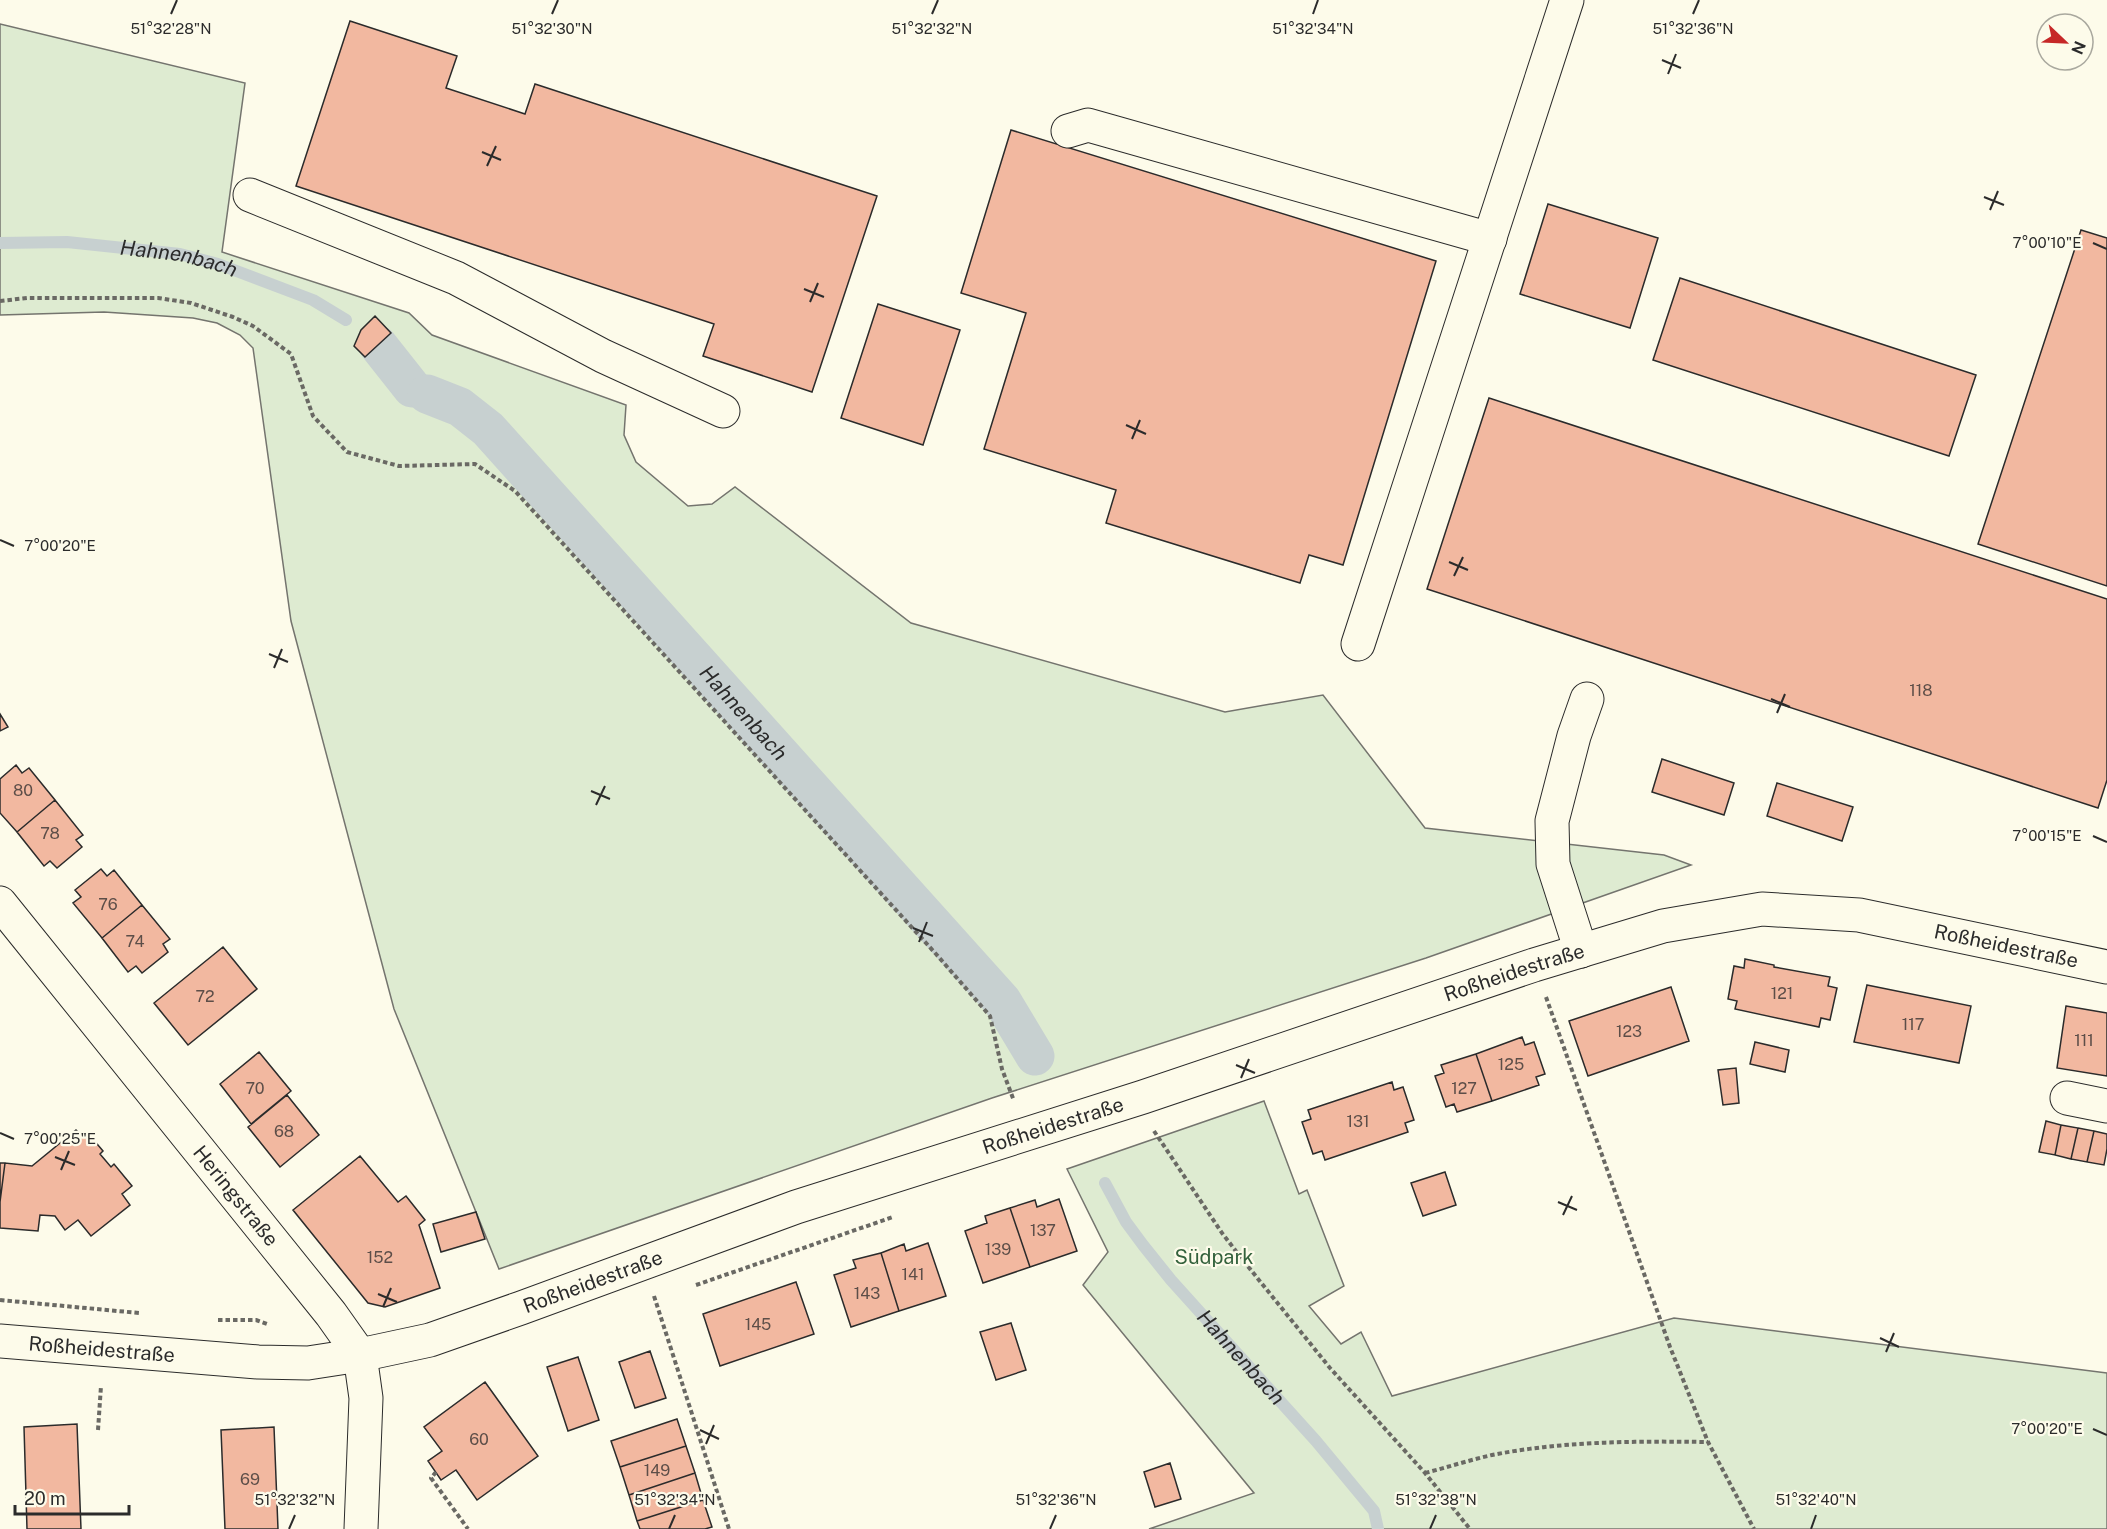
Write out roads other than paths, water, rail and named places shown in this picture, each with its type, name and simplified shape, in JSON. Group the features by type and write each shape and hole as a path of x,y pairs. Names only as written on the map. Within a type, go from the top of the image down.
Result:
{"street":[{"path":"1358,644 1567,0"},
{"path":"1068,131 1088,125 1490,239"},
{"path":"250,195 456,278 603,356 723,411"},
{"path":"1581,951 1553,864 1552,821 1574,736 1587,699"},
{"name":"Heringstraße","path":"0,903 331,1314 360,1355 366,1398 361,1529"},
{"name":"Roßheidestraße","path":"0,1341 258,1362 308,1363 430,1340 796,1208 1143,1097 1534,965 1663,926 1762,909 1859,915 2107,967"},
{"path":"2067,1098 2107,1106"}],"waterway":[{"name":"Hahnenbach","path":"0,243 67,242 180,254 218,264 313,300 346,320"},
{"name":"Hahnenbach","path":"378,345 412,388"},
{"name":"Hahnenbach","path":"427,394 460,407 488,429 1002,1001 1035,1056"},
{"name":"Hahnenbach","path":"1105,1183 1126,1222 1143,1245 1171,1280 1316,1441 1374,1511 1378,1529"}],"park label":[{"name":"Südpark","path":"1214,1257"}]}
